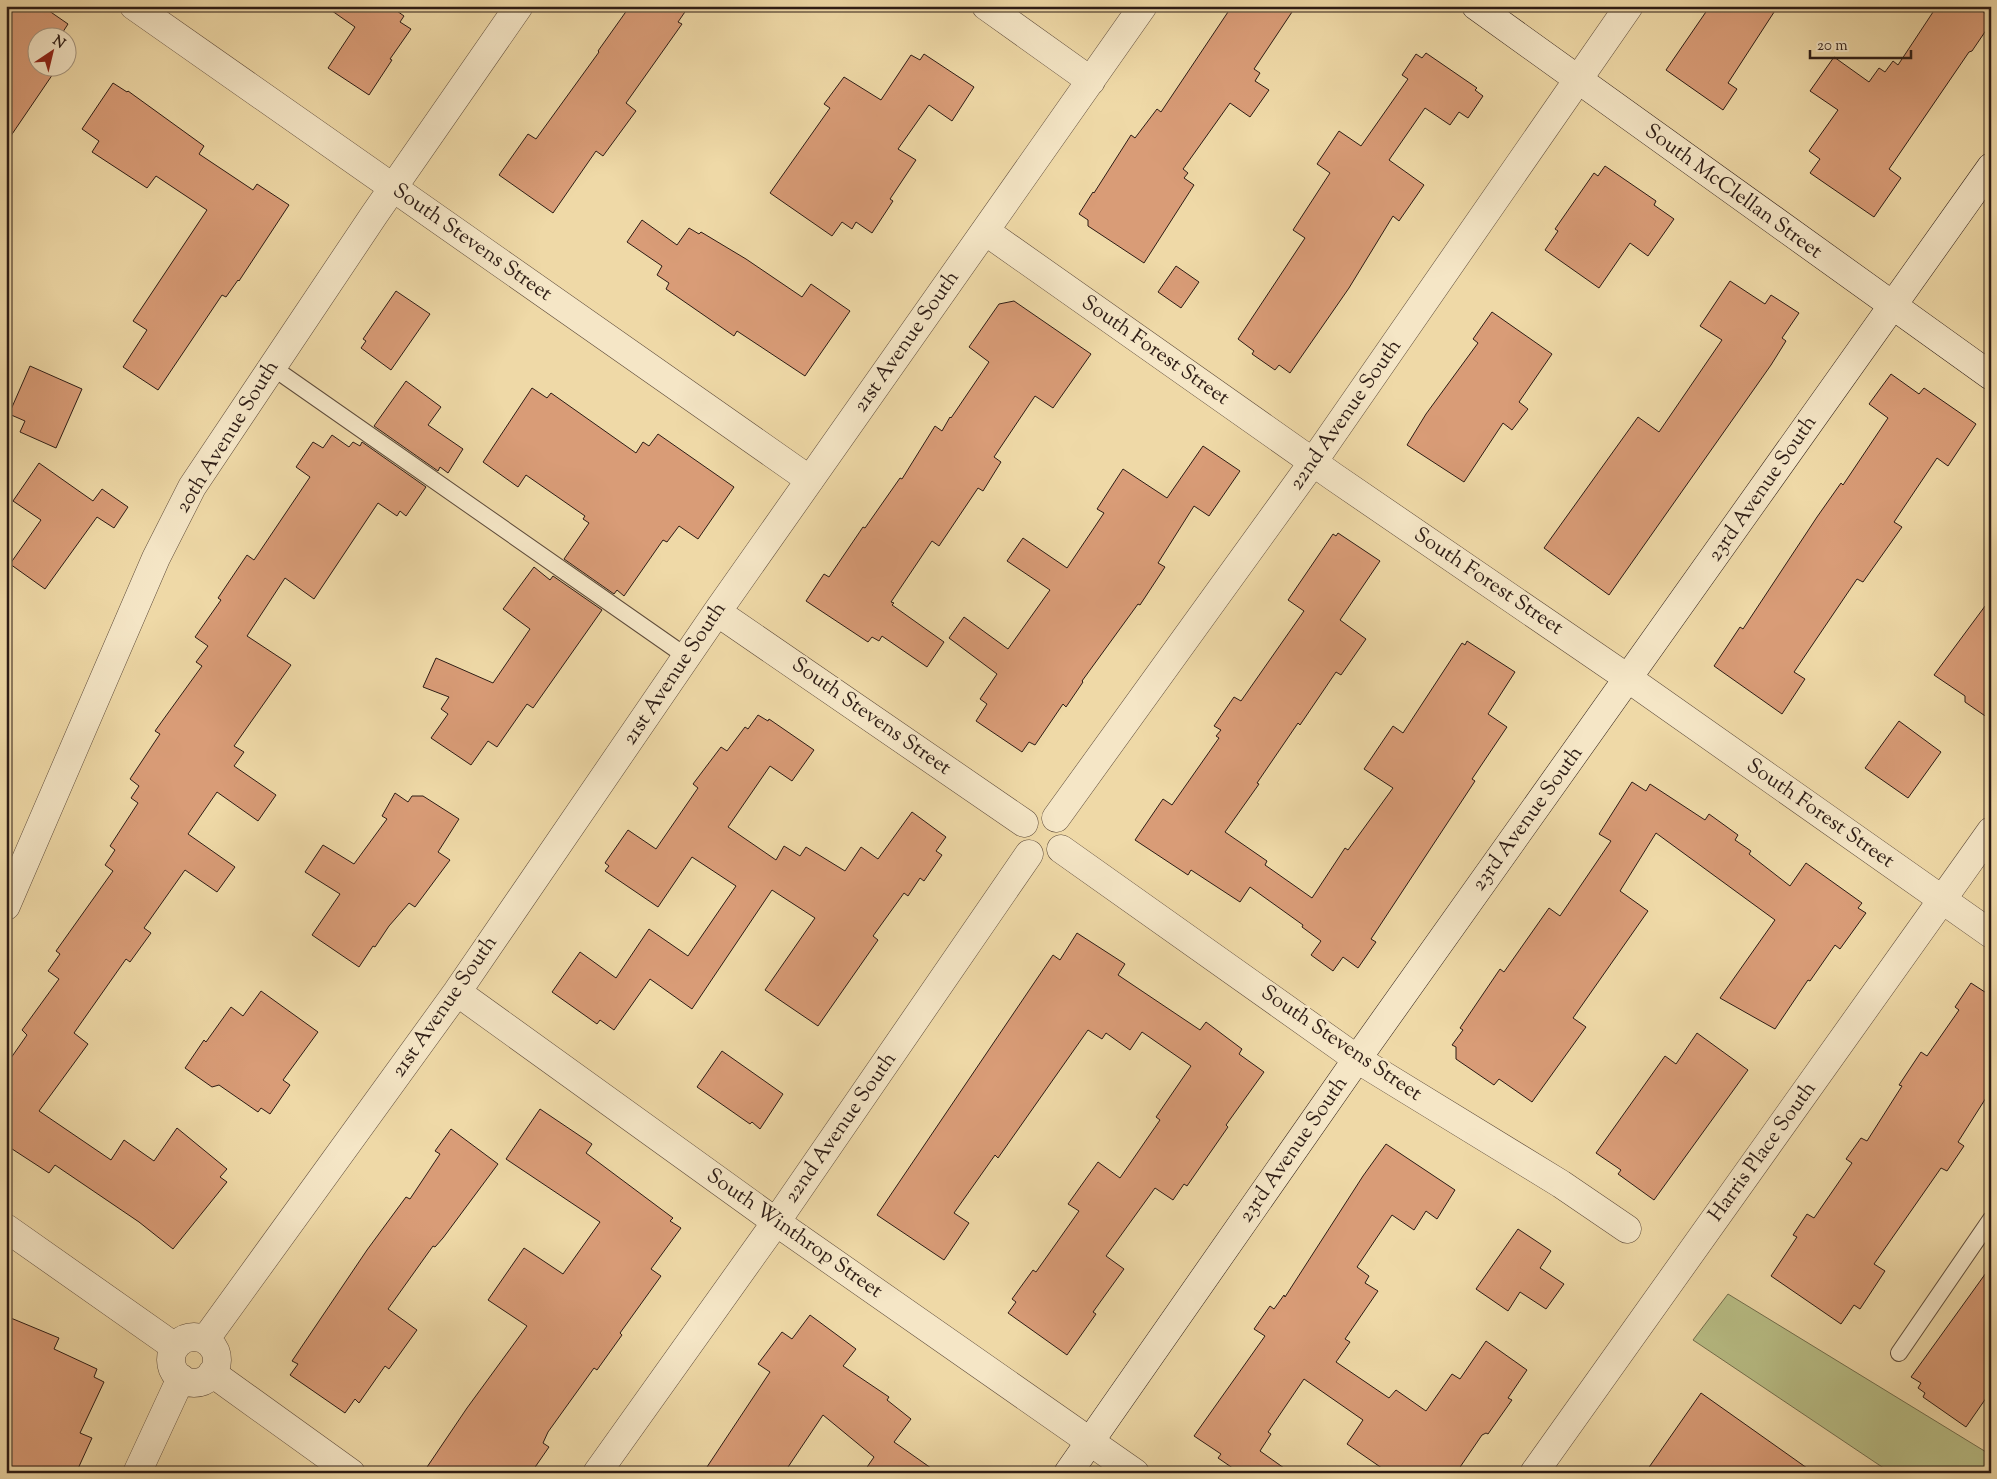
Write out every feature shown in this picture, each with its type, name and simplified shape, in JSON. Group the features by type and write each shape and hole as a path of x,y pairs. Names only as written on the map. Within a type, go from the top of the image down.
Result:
{"street":[{"name":"South Stevens Street","path":"134,6 810,480"},
{"name":"20th Avenue South","path":"6,906 156,558 192,487 393,187 519,6"},
{"path":"986,6 1091,81"},
{"name":"21st Avenue South","path":"206,1340 457,992 717,612 1143,6"},
{"name":"South McClellan Street","path":"1476,6 1991,376"},
{"name":"22nd Avenue South","path":"1056,818 1313,462 1628,6"},
{"name":"23rd Avenue South","path":"1068,1473 1357,1059 1629,679 1991,167"},
{"name":"South Forest Street","path":"985,231 1313,462 1629,679 1991,934"},
{"name":"South Stevens Street","path":"717,612 1024,823"},
{"path":"1039,813 1056,818 1064,828 1066,836 1061,849 1054,856 1047,859 1040,859 1029,854 1022,847 1020,840 1020,833 1024,823 1039,813"},
{"name":"Harris Place South","path":"1534,1473 1991,831"},
{"name":"South Stevens Street","path":"1061,849 1357,1059 1561,1184 1627,1229"},
{"name":"22nd Avenue South","path":"597,1473 776,1222 1029,854"},
{"name":"South Winthrop Street","path":"457,992 776,1222 1134,1473"},
{"path":"6,1228 175,1347"},
{"path":"191,1337 206,1340 212,1345 215,1352 216,1360 212,1373 205,1380 198,1382 190,1382 180,1378 173,1370 171,1363 171,1356 175,1347 184,1339 191,1337"},
{"path":"212,1373 351,1473"},
{"path":"137,1473 180,1378"}],"lane":[{"path":"272,367 687,657"},
{"path":"1899,1353 1991,1219"}],"green space":[{"path":"1728,1294 1991,1455 1991,1473 1891,1473 1693,1340"}],"building":[{"path":"6,6 42,6 68,24 65,28 28,28 28,78 50,78 6,143"},
{"path":"325,6 390,6 404,16 400,22 411,29 390,59 392,60 369,95 328,68 355,27"},
{"path":"630,6 689,6 678,22 682,24 626,103 636,111 603,156 596,151 553,213 499,175 528,134 536,139"},
{"path":"1232,6 1296,6 1254,69 1260,73 1255,81 1269,90 1250,117 1230,103 1183,169 1188,173 1184,178 1194,185 1144,263 1088,226 1088,220 1079,214 1131,135 1135,138 1157,109 1161,112"},
{"path":"1710,6 1778,6 1728,83 1737,89 1723,110 1666,70"},
{"path":"1937,6 1974,6 1991,17 1991,23 1889,169 1901,178 1874,217 1810,173 1820,159 1809,151 1838,110 1810,91 1834,57 1869,82 1879,68 1885,72 1893,61 1898,65"},
{"path":"1426,53 1477,88 1475,90 1483,96 1468,118 1459,112 1450,125 1425,108 1389,160 1424,185 1399,221 1393,216 1349,288 1290,373 1279,365 1275,370 1252,354 1254,351 1238,339 1305,238 1293,230 1330,173 1317,164 1339,131 1361,146 1408,79 1402,75 1416,54 1422,58"},
{"path":"924,54 974,87 952,121 929,105 898,149 916,160 890,199 893,201 872,233 856,222 852,229 842,222 832,236 770,193 830,108 824,104 844,77 881,100 911,55 920,60"},
{"path":"113,83 128,91 204,146 199,154 253,190 257,184 289,205 239,281 226,297 222,295 158,390 123,367 147,330 133,321 207,210 156,176 147,188 92,152 99,141 82,129"},
{"path":"1605,166 1656,201 1654,205 1674,219 1648,256 1630,243 1599,288 1545,250 1558,231 1555,229 1594,173 1598,176"},
{"path":"642,220 677,245 689,228 699,234 701,232 746,259 802,297 811,284 850,311 805,376 737,331 734,336 666,289 669,283 657,275 662,266 627,242"},
{"path":"1176,266 1199,282 1181,308 1158,292"},
{"path":"1730,281 1765,304 1771,295 1799,313 1782,338 1786,341 1771,365 1609,595 1544,548 1638,417 1659,432 1722,340 1700,326"},
{"path":"396,291 430,314 391,370 361,348 366,341 363,339"},
{"path":"1014,301 1091,354 1053,408 1035,396 994,457 1001,462 983,491 978,488 939,546 932,541 891,602 894,603 892,605 944,642 927,667 882,636 879,641 872,637 868,642 806,601 824,574 829,577 863,527 865,528 900,478 902,479 935,426 942,431 989,362 969,347 999,304"},
{"path":"1492,312 1552,354 1519,402 1528,409 1512,430 1503,423 1464,482 1407,445 1426,414 1478,343 1473,339"},
{"path":"30,366 82,389 56,448 20,432 25,421 9,414"},
{"path":"1891,374 1919,394 1924,388 1976,424 1948,466 1937,458 1894,522 1902,527 1863,582 1857,579 1794,672 1805,679 1782,714 1714,666 1740,627 1743,629 1817,517 1841,483 1843,485 1888,418 1869,404"},
{"path":"406,381 441,407 428,425 463,449 448,473 440,467 438,471 374,426"},
{"path":"532,388 547,398 551,393 636,453 643,442 649,446 658,434 734,487 698,539 679,526 667,542 663,540 624,596 617,590 614,594 564,559 589,523 583,519 585,516 526,475 518,487 483,462"},
{"path":"332,435 349,447 353,442 360,446 362,442 426,487 406,516 400,511 397,516 378,503 314,599 285,578 247,636 291,665 234,746 244,752 234,766 276,795 258,821 217,792 188,834 235,867 217,892 185,870 144,928 151,933 130,962 126,959 74,1033 88,1044 39,1111 111,1160 124,1140 154,1161 177,1128 227,1169 220,1177 227,1182 173,1249 139,1222 55,1165 49,1173 6,1145 6,1065 27,1035 22,1030 59,979 48,971 60,954 56,951 113,871 105,865 115,850 110,846 138,803 131,798 139,786 130,779 160,734 155,731 202,666 196,662 208,646 195,637 221,600 218,598 247,555 254,560 310,477 296,467 313,442 323,448"},
{"path":"1203,446 1240,471 1209,516 1194,506 1158,563 1165,567 1140,605 1138,604 1082,681 1066,707 1063,704 1035,745 1029,742 1022,752 976,721 987,704 980,699 997,674 949,638 964,617 1008,649 1050,590 1007,561 1023,538 1067,568 1104,513 1097,509 1123,469 1167,498"},
{"path":"39,463 93,501 102,489 128,507 114,528 97,517 45,589 10,564 41,520 13,501"},
{"path":"1338,533 1380,561 1340,620 1366,639 1341,675 1336,672 1300,725 1298,723 1257,783 1259,784 1225,832 1267,861 1265,865 1312,898 1345,848 1348,850 1393,788 1364,769 1393,726 1403,733 1462,643 1465,645 1467,641 1515,672 1488,714 1507,727 1472,779 1475,781 1371,939 1376,942 1358,968 1343,957 1333,971 1311,955 1321,941 1302,927 1303,925 1250,887 1240,902 1191,870 1188,875 1135,840 1163,799 1172,805 1219,738 1216,736 1221,730 1214,726 1234,697 1241,701 1304,611 1288,600 1333,534 1336,536"},
{"path":"534,567 550,580 553,576 602,610 533,708 527,704 497,747 488,741 471,765 431,738 448,714 441,709 449,697 423,687 436,658 493,683 530,629 503,609"},
{"path":"1991,598 1991,720 1965,702 1965,696 1934,675"},
{"path":"758,715 768,721 769,719 814,750 792,781 770,766 728,827 776,860 784,846 800,856 806,847 845,871 861,847 878,859 912,812 946,837 936,851 942,855 924,881 920,878 908,896 904,893 873,936 878,940 818,1026 765,990 815,918 772,890 692,1009 650,979 614,1030 600,1020 597,1024 552,992 580,952 616,978 649,929 688,956 736,886 692,857 658,907 605,871 609,866 605,863 628,830 656,849 698,788 693,784 721,747 727,751 745,727 748,729"},
{"path":"1899,721 1941,752 1908,798 1865,768"},
{"path":"1632,782 1646,791 1650,784 1705,820 1709,814 1738,835 1735,840 1751,851 1749,854 1790,886 1806,863 1862,903 1858,908 1866,913 1840,949 1835,945 1810,981 1808,980 1775,1029 1720,998 1775,920 1656,833 1620,891 1648,911 1573,1018 1586,1027 1532,1102 1499,1079 1494,1085 1456,1059 1456,1047 1452,1045 1463,1030 1460,1028 1500,969 1504,972 1549,908 1560,916 1611,841 1599,834"},
{"path":"395,793 408,802 412,796 423,796 459,819 438,852 450,860 415,907 409,903 389,926 375,947 373,946 359,967 312,935 340,894 305,872 323,845 354,864 387,819 382,816"},
{"path":"1077,933 1125,964 1118,975 1200,1030 1206,1022 1242,1049 1239,1054 1264,1072 1226,1125 1228,1127 1187,1186 1184,1184 1173,1200 1155,1188 1106,1256 1124,1269 1093,1312 1096,1314 1067,1355 1008,1313 1016,1302 1012,1299 1033,1270 1036,1272 1079,1211 1068,1204 1098,1162 1120,1178 1160,1120 1156,1117 1191,1066 1142,1032 1130,1050 1106,1033 1102,1039 1088,1030 998,1158 995,1155 954,1213 969,1223 944,1260 877,1215 1053,955 1060,960"},
{"path":"1971,983 1991,996 1991,1090 1958,1142 1964,1146 1947,1171 1941,1168 1874,1264 1885,1271 1860,1309 1854,1305 1841,1324 1771,1276 1797,1237 1793,1235 1807,1214 1814,1218 1852,1163 1846,1159 1861,1138 1867,1141 1902,1086 1899,1085 1921,1052 1927,1056 1959,1010 1955,1007"},
{"path":"261,991 318,1032 283,1080 290,1085 270,1114 261,1108 258,1112 219,1085 212,1087 185,1068 204,1040 206,1042 231,1007 243,1016"},
{"path":"1697,1033 1748,1070 1654,1200 1618,1174 1621,1170 1596,1153 1665,1056 1676,1064"},
{"path":"722,1051 783,1094 760,1129 697,1087"},
{"path":"540,1109 592,1144 586,1153 673,1218 670,1221 681,1228 651,1269 661,1276 620,1333 622,1335 597,1370 594,1368 548,1432 543,1443 549,1447 531,1473 423,1473 467,1408 527,1326 488,1300 524,1248 563,1274 600,1222 506,1159"},
{"path":"451,1129 498,1164 443,1238 435,1247 433,1246 388,1309 417,1330 389,1369 385,1366 359,1403 355,1399 345,1413 290,1375 298,1364 292,1361 367,1250 406,1197 410,1199 440,1154 435,1151"},
{"path":"1386,1144 1455,1190 1437,1219 1426,1211 1414,1230 1392,1215 1357,1267 1369,1276 1365,1283 1378,1291 1345,1339 1350,1342 1336,1362 1389,1398 1396,1390 1426,1411 1452,1374 1460,1379 1486,1341 1527,1370 1508,1398 1512,1400 1488,1434 1482,1435 1456,1473 1389,1473 1347,1444 1363,1420 1304,1379 1268,1432 1271,1434 1260,1451 1291,1473 1240,1473 1218,1458 1221,1454 1194,1436 1265,1336 1254,1329 1270,1306 1274,1309 1284,1295 1285,1297 1363,1176"},
{"path":"1518,1229 1551,1251 1540,1268 1564,1284 1546,1309 1520,1292 1508,1311 1476,1289"},
{"path":"1991,1266 1991,1391 1966,1427 1923,1397 1925,1393 1918,1388 1921,1383 1911,1377"},
{"path":"810,1315 856,1349 843,1366 889,1397 887,1400 911,1419 894,1442 938,1473 863,1473 874,1457 823,1415 784,1473 703,1473 770,1372 758,1364 782,1332 792,1339"},
{"path":"6,1316 59,1338 54,1349 97,1369 94,1377 104,1382 80,1433 92,1438 76,1473 6,1473"},
{"path":"1701,1393 1814,1473 1645,1473"}]}
